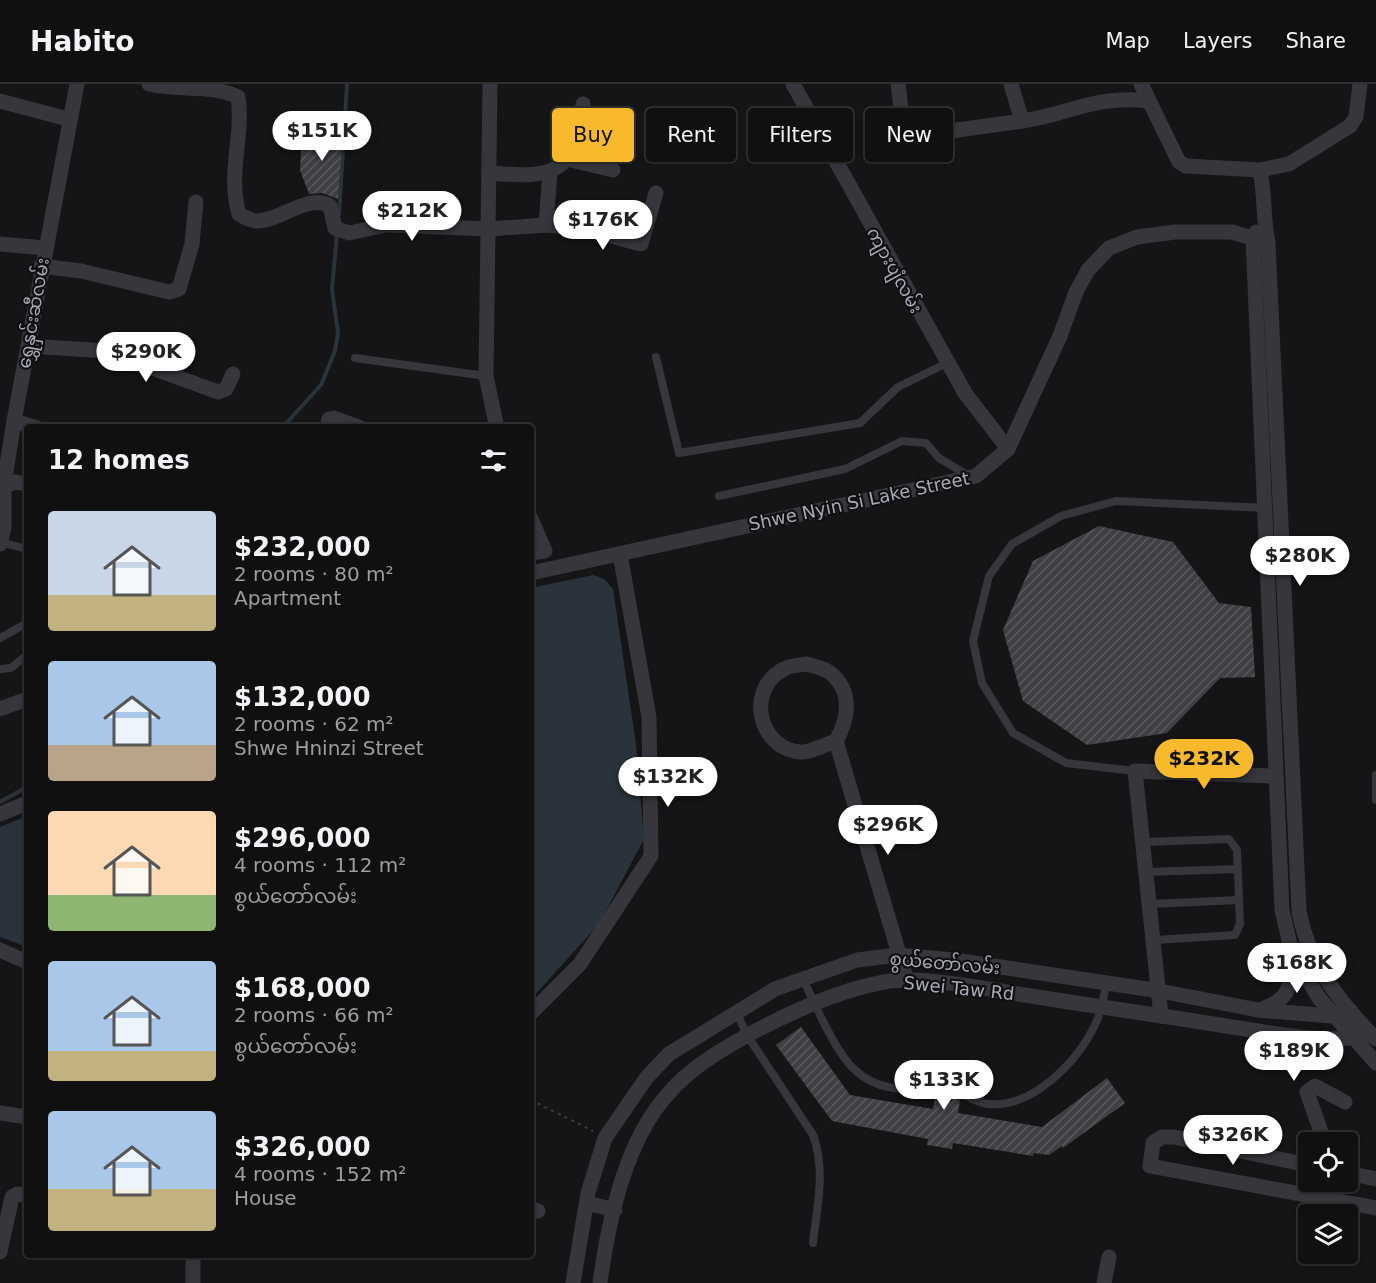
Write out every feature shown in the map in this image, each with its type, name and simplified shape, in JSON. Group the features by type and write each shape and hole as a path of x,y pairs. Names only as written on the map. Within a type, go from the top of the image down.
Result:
{"street":[{"name":"ရွှေနှင်းဆီလမ်း","path":"0,543 4,527 2,486 76,84"},
{"path":"149,84 168,88 240,91 233,165 238,214 255,221 289,213 310,203 323,202 330,206 339,229 349,233 386,225 490,229 546,225 580,228 641,244 656,193"},
{"path":"490,84 490,229 486,376 496,424"},
{"name":"ကျားပျံလမ်း","path":"793,84 947,363 965,393 1008,449"},
{"path":"898,84 906,130 914,136 1041,118 1096,101 1124,98 1148,101"},
{"path":"1011,84 1022,121"},
{"path":"1141,84 1179,162 1186,166 1260,170 1289,164 1350,126 1356,117 1359,84"},
{"path":"0,101 69,119"},
{"path":"582,108 583,104"},
{"path":"490,174 538,176 550,172 563,162"},
{"path":"580,162 613,170"},
{"path":"1260,170 1263,186 1261,241 1273,508 1299,911 1304,937 1316,967 1374,1037"},
{"path":"546,225 550,172"},
{"path":"41,266 81,271 169,292 179,289 192,244 196,202"},
{"name":"Shwe Nyin Si Lake Street","path":"534,572 976,476 1008,449 1055,347 1076,292 1088,270 1109,248 1137,237 1175,232 1232,232 1261,241"},
{"path":"0,244 45,248"},
{"path":"29,346 122,352 154,369 223,393 233,374"},
{"path":"328,424 329,418 350,424"},
{"path":"14,421 24,424"},
{"path":"2,486 16,482 24,483"},
{"path":"1258,1010 1277,1004 1289,990 1292,953 1282,910 1275,776 1273,508"},
{"path":"534,553 545,551 535,536"},
{"path":"534,1010 580,964 651,856 649,717 620,554"},
{"path":"836,741 801,752 779,745 764,728 759,705 767,683 784,668 807,664 829,671 844,688 848,711 836,741 907,981"},
{"path":"0,709 24,700"},
{"path":"1161,1016 1155,940 1135,771 1275,776"},
{"path":"0,814 24,804"},
{"path":"0,950 24,961"},
{"path":"1292,953 1332,1016 1373,1056"},
{"name":"စွယ်တော်လမ်း","path":"573,1283 586,1203 605,1138 647,1077 669,1054 776,989 857,960 898,955 954,960 1160,991 1258,1010 1332,1016 1351,1011"},
{"name":"Swei Taw Rd","path":"600,1283 615,1210 633,1152 666,1095 687,1075 747,1035 815,1005 885,982 907,981 962,985 1296,1036 1353,1039 1374,1037"},
{"path":"647,1077 666,1095"},
{"path":"1320,1132 1307,1092 1315,1086 1344,1102"},
{"path":"0,1113 24,1117"},
{"path":"1298,1163 1162,1137 1153,1143 1150,1166 1376,1208"},
{"path":"1358,1175 1376,1179"},
{"path":"0,1252 12,1197 18,1194 24,1195"},
{"path":"586,1203 615,1210"},
{"path":"1104,1283 1109,1257"},
{"path":"192,1282 193,1258"}],"lane":[{"path":"656,357 679,453 860,423 898,387 947,363"},
{"path":"355,358 486,376"},
{"path":"719,496 845,469 902,441 926,443 939,458 970,477"},
{"path":"1135,771 1066,762 1013,733 982,684 973,641 988,576 1012,544 1060,516 1116,501 1273,508"},
{"path":"0,543 24,548"},
{"path":"0,638 24,626"},
{"path":"0,669 11,668 24,657"},
{"path":"1376,775 1376,801"},
{"path":"1144,843 1229,839 1237,850 1240,924 1235,935 1155,940"},
{"path":"1147,872 1238,869"},
{"path":"1151,904 1239,900"},
{"path":"803,979 815,1005 854,1070 869,1080 901,1090 952,1090 967,1094 986,1104 1018,1101 1032,1093 1067,1064 1089,1036 1102,1007 1106,983"},
{"path":"736,1013 747,1035 813,1135 819,1152 821,1173 813,1243"}],"path":[{"path":"534,1102 605,1138"}],"shaded area":[{"path":"593,575 604,579 613,589 636,744 644,839 599,924 534,996 534,587"},
{"path":"24,817 24,946 0,937 0,827"}],"building":[{"path":"302,131 343,134 338,199 322,193 309,194 300,170"},
{"path":"1099,526 1173,542 1219,603 1251,607 1255,677 1220,678 1167,733 1087,745 1023,701 1003,630 1033,561"},
{"path":"801,1027 850,1095 933,1109 936,1095 960,1100 958,1113 1042,1127 1107,1078 1125,1103 1063,1148 1062,1146 1049,1155 1034,1153 1033,1156 953,1143 952,1149 927,1145 928,1139 832,1121 776,1045"}],"waterway":[{"path":"339,215 347,84"},
{"path":"286,424 321,385 335,351 338,333 332,289 337,234"},
{"path":"0,802 24,789"}]}
